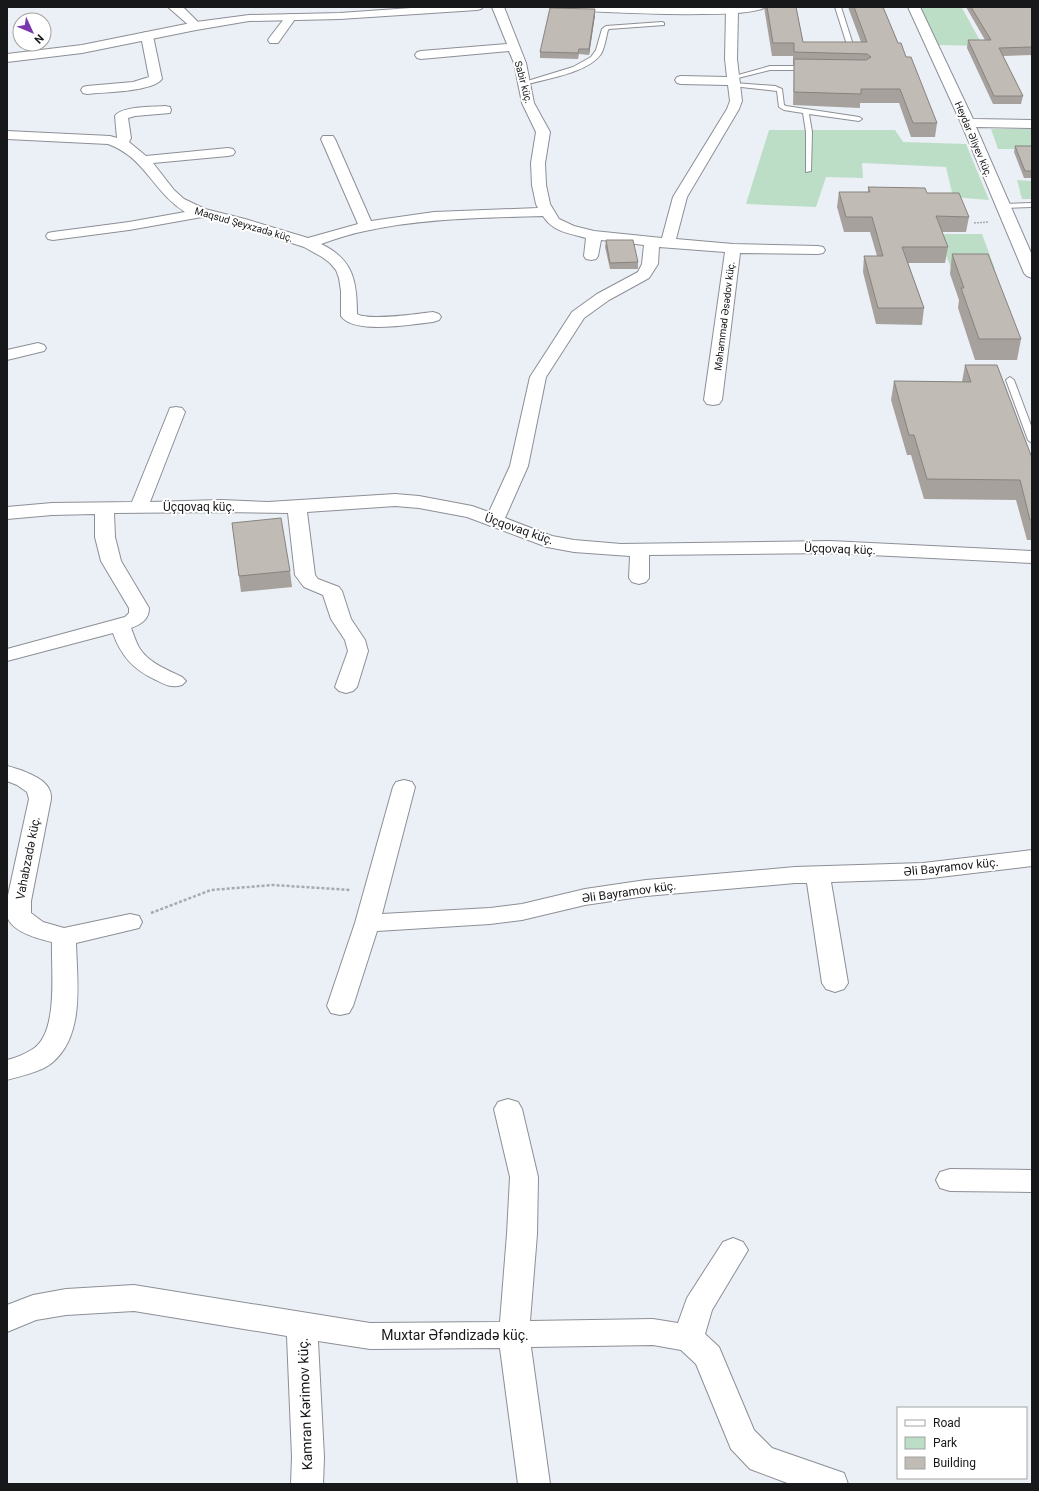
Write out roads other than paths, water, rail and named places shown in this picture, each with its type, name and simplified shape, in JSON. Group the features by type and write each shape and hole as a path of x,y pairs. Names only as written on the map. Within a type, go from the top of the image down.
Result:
{"street":[{"path":"174,7 180,10 196,26"},
{"path":"7,58 82,49 196,26 249,18 340,16 477,7"},
{"name":"Sabir küç.","path":"498,7 520,62 528,103 543,132 538,163 539,185 543,204 554,222 569,229 594,235 652,242"},
{"path":"564,7 732,10 758,7"},
{"name":"Heydər Əliyev küç.","path":"914,7 968,123 1032,273"},
{"path":"668,243 680,197 733,109 736,101 731,59 732,10"},
{"path":"274,40 291,16"},
{"path":"86,90 142,84 152,82 156,79 147,36"},
{"path":"421,55 513,47"},
{"path":"681,80 734,81"},
{"path":"122,143 124,138 121,116 134,112 165,110"},
{"path":"968,123 1032,124"},
{"name":"Maqsud Şeyxzadə küç.","path":"7,135 110,140 122,143 132,148 145,160 166,191 182,204 191,209 202,213 229,218 308,243 327,253 343,269 348,284 349,316 357,321 374,322 433,317"},
{"path":"328,139 366,226"},
{"path":"145,160 228,152"},
{"path":"308,243 366,226 415,219 457,215 548,212"},
{"path":"53,236 129,226 202,213"},
{"path":"591,256 594,235"},
{"path":"494,521 519,466 538,377 578,315 603,297 644,275 650,264 652,242"},
{"name":"Məhəmməd Əsədov küç.","path":"652,242 733,248 714,400"},
{"path":"733,248 818,250"},
{"path":"7,355 38,348"},
{"path":"139,507 176,412"},
{"name":"Üçqovaq küç.","path":"7,513 52,509 139,507 220,506 268,508 395,500 472,512 547,541 574,546 621,550 830,547 1032,557"},
{"path":"296,507 305,575 311,583 332,591 344,626 355,640 358,651 346,687"},
{"path":"7,655 120,625 132,621 139,615 139,608 111,561 105,537 104,508"},
{"path":"639,578 640,550"},
{"path":"120,625 131,650 139,660 151,670 175,681"},
{"name":"Vahabzadə küç.","path":"7,773 25,780 38,789 40,799 19,902 13,917 42,931 64,937"},
{"path":"340,1006 367,923 404,787"},
{"name":"Əli Bayramov küç.","path":"367,923 490,916 522,912 585,898 646,888 795,875 924,872 1032,858"},
{"path":"818,874 835,984"},
{"path":"7,1070 24,1065 43,1056 56,1040 64,1012 64,937 130,922"},
{"path":"508,1109 524,1177 522,1234 514,1335 534,1484"},
{"path":"950,1180 1032,1180"},
{"path":"733,1250 698,1307 689,1338 708,1356 742,1439 746,1444 761,1459 832,1484"},
{"name":"Muxtar Əfəndizadə küç.","path":"7,1319 32,1308 66,1302 134,1298 370,1336 654,1332 689,1338"},
{"name":"Kamran Kərimov küç.","path":"302,1324 308,1458 307,1484"}],"lane":[{"path":"838,7 852,51"},
{"path":"524,83 551,76 593,59 599,52 605,29 608,27 662,24"},
{"path":"734,81 770,68 818,68"},
{"path":"734,81 780,90 780,106 784,108 859,119"},
{"path":"806,112 808,132 808,171"},
{"path":"1003,206 1032,205"},
{"path":"1010,380 1032,440"}]}
